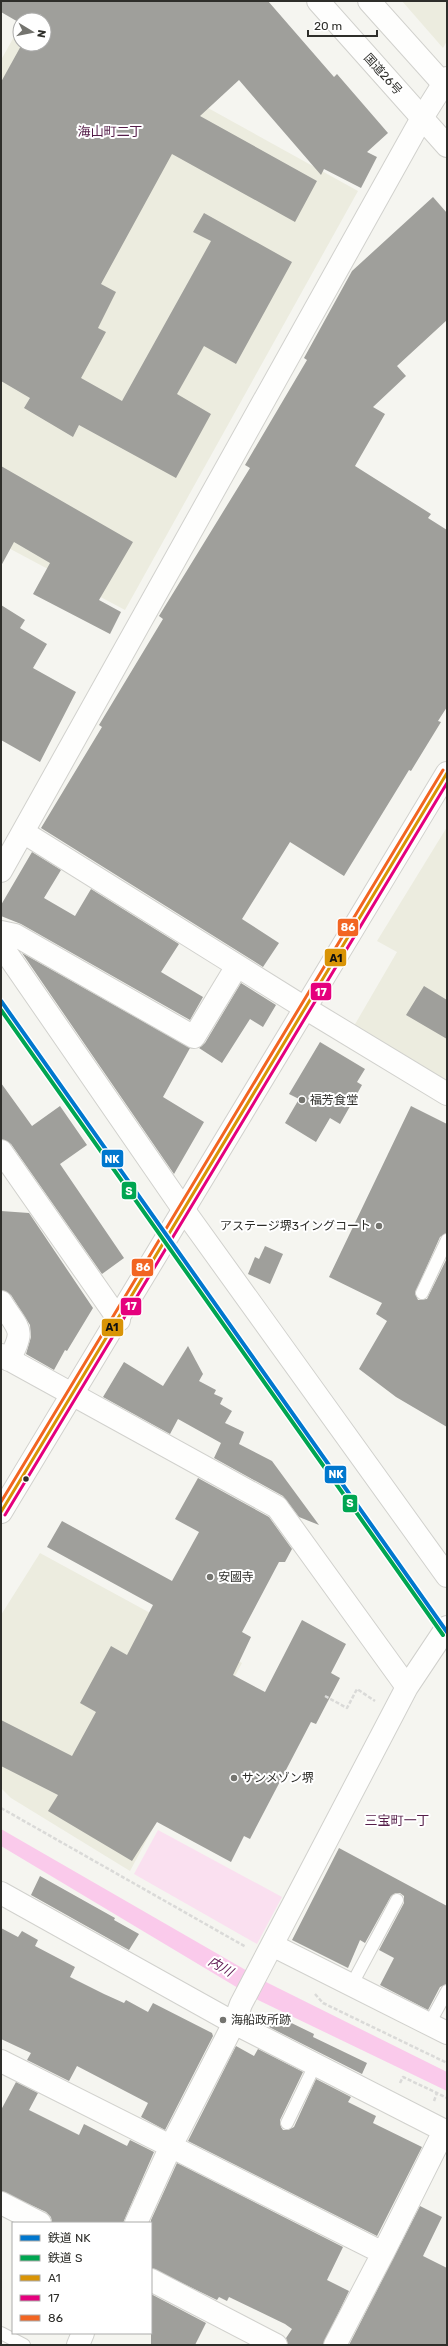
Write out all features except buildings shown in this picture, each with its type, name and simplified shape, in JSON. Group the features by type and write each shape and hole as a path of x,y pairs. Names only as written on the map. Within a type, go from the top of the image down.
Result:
{"main road":[{"name":"国道26号","path":"318,1 447,146"},
{"path":"1,871 422,118 446,83 369,1"},
{"path":"1,1512 119,1320 183,1209 447,773"},
{"path":"23,832 237,966 447,1094"},
{"path":"1,932 15,935 194,1037 237,966"},
{"path":"1,945 183,1209 447,1576"},
{"path":"1,1151 119,1320"},
{"path":"1,1302 21,1333 20,1340 5,1358 277,1507 407,1687"},
{"path":"136,2222 170,2148 266,1956 407,1687 447,1627"},
{"path":"1,1893 237,2013 315,2065 445,2131 335,2345"},
{"path":"266,1956 351,1986 438,2029"},
{"path":"1,2061 170,2148 383,2253"},
{"path":"1,2203 38,2222"},
{"path":"152,2281 276,2345"},
{"path":"78,2345 84,2334"}],"lane":[{"path":"422,1293 447,1240"},
{"path":"351,1986 397,1900"},
{"path":"438,2029 447,1991"},
{"path":"287,2123 315,2065"},
{"path":"1,2333 24,2345"}],"path":[{"path":"325,1696 347,1708 357,1690 395,1712"},
{"path":"1,1808 266,1956"},
{"path":"401,2079 403,2077 447,2098"},
{"path":"433,2102 438,2093"}],"shaded area":[{"path":"35,1 45,12 40,12"},
{"path":"402,1 447,1 447,41 443,48"},
{"path":"52,20 56,24 358,191 125,610 1,544 1,60 12,40 12,52 52,52"},
{"path":"447,827 447,1082 354,1026 397,952 377,941"},
{"path":"40,1553 242,1663 130,1871 11,1798 1,1788 1,1615"},
{"path":"158,1830 282,1897 257,1944 134,1874"}],"water":[{"name":"内川","path":"1,1829 268,1983 447,2072 447,2091 258,2000 1,1846"}],"rail line":[{"name":"NK","path":"1,1001 447,1632"},
{"name":"S","path":"1,1010 443,1635"}],"transit line":[{"name":"86","path":"1,1502 443,770"},
{"name":"A1","path":"1,1512 447,773"},
{"name":"17","path":"5,1515 447,783"}],"place":[{"name":"福芳食堂","path":"302,1100"},
{"name":"アステージ堺3イングコート","path":"379,1226"},
{"name":"安國寺","path":"210,1577"},
{"name":"サンメゾン堺","path":"234,1778"},
{"name":"海船政所跡","path":"223,2020"}],"district":[{"name":"海山町二丁","path":"110,131"},
{"name":"三宝町一丁","path":"397,1820"}]}
